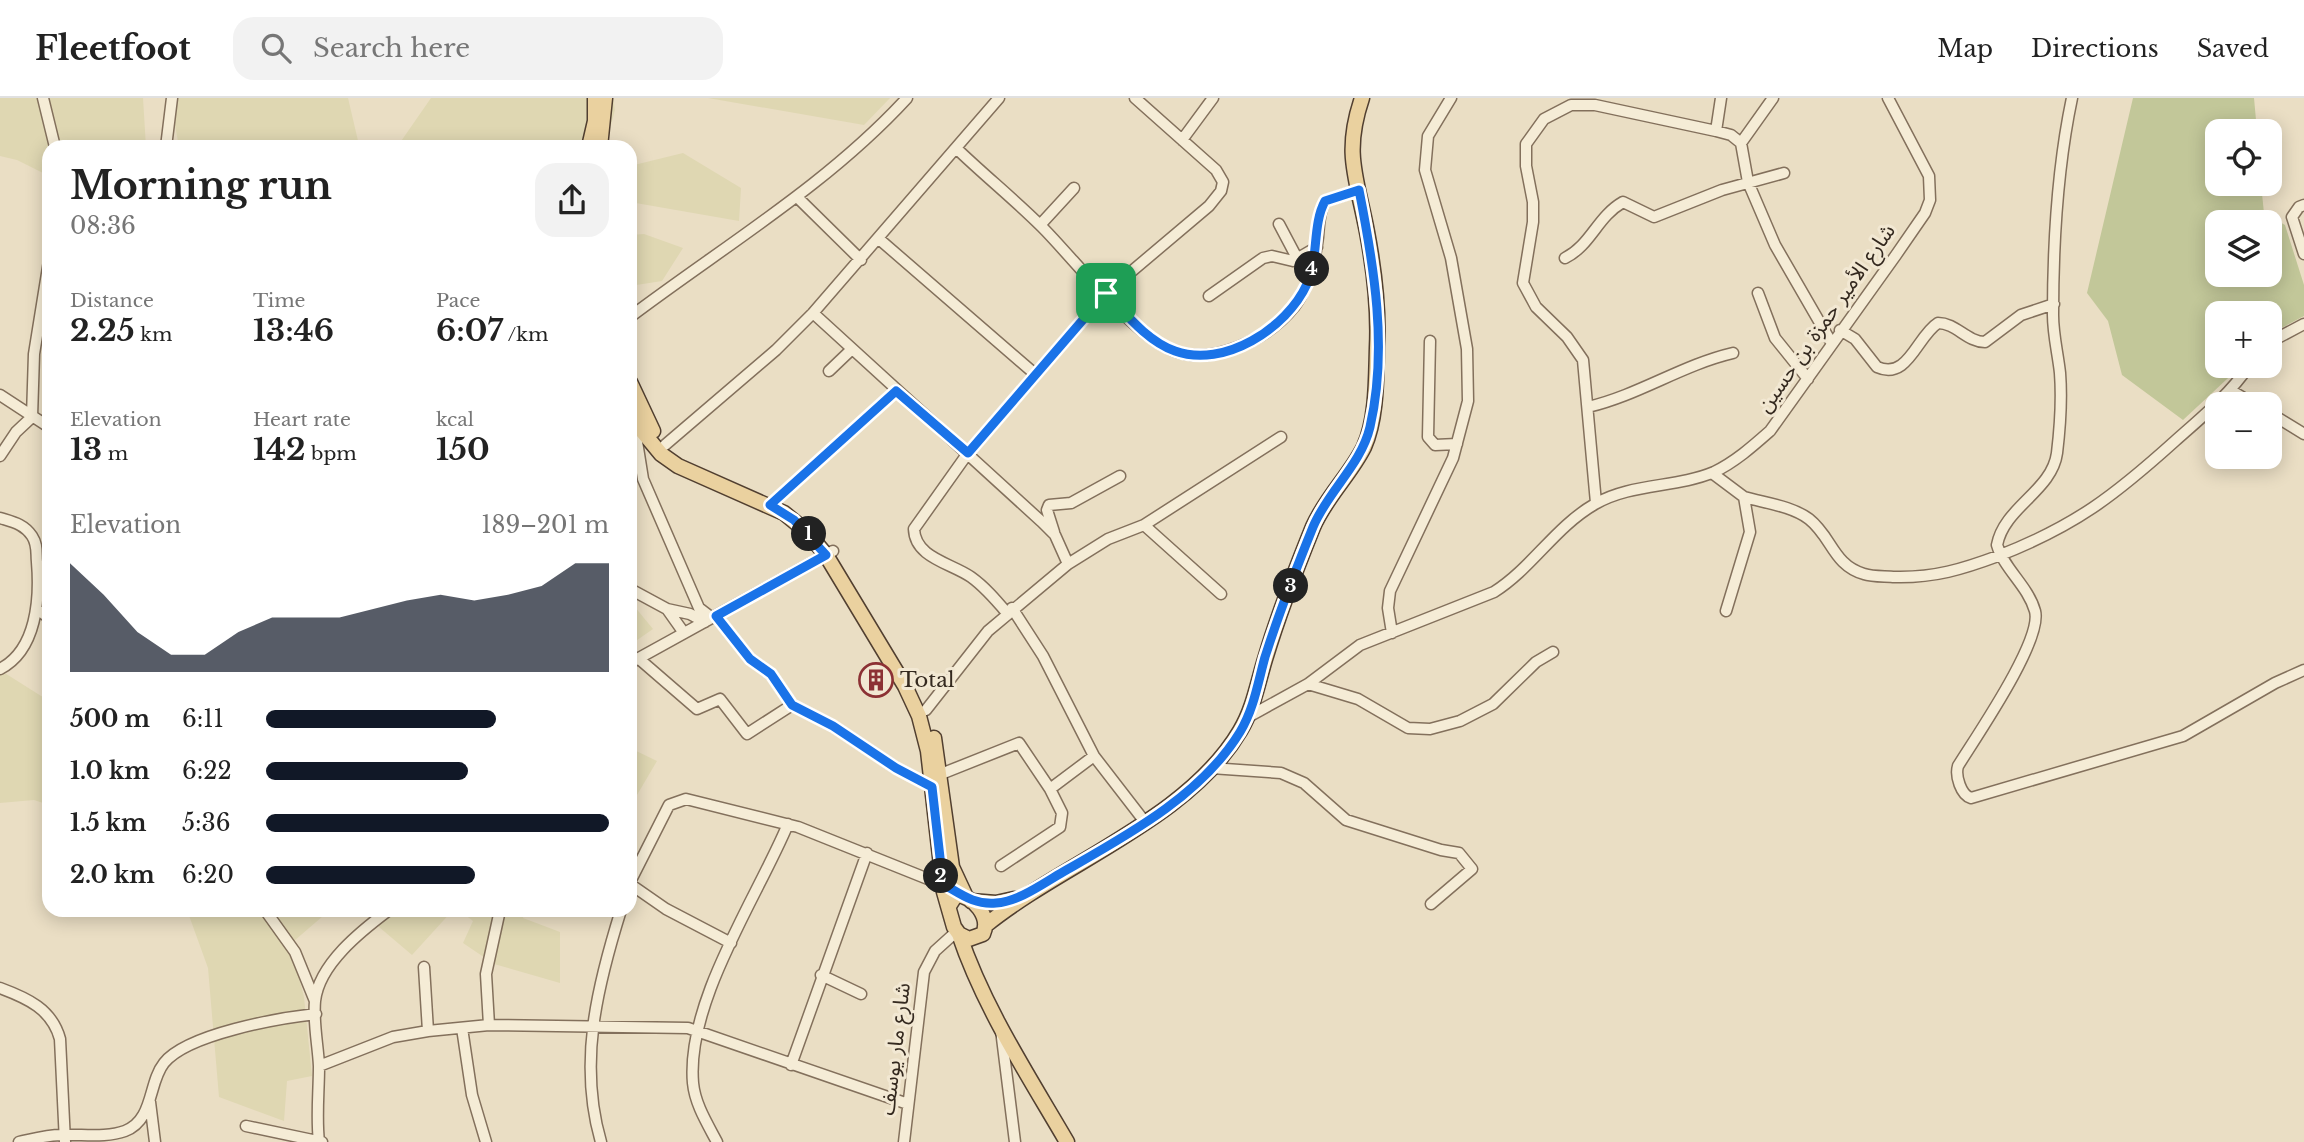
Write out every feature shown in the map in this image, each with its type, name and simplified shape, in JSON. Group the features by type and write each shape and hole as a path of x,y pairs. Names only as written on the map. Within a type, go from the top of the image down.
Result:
{"main road":[{"path":"591,140 595,121 595,98"},
{"path":"601,140 605,98"},
{"path":"975,939 983,934 986,925 1022,896 1164,810 1211,768 1233,742 1248,717 1266,654 1314,524 1365,445 1370,424 1378,344 1374,268 1358,186 1352,173 1351,156 1354,124 1362,98"},
{"path":"1358,186 1361,128 1370,98"},
{"path":"637,397 659,446"},
{"path":"637,417 678,466 772,503 830,553 908,675 926,710 941,774 952,867 966,897 981,911 986,925"},
{"path":"830,553 919,716 932,787 943,884 972,971 1026,1074 1068,1142"},
{"path":"949,906 952,897 996,903 1022,896"},
{"path":"958,933 975,939"},
{"path":"975,939 975,959 986,985 1076,1142"}],"street":[{"path":"43,98 53,140"},
{"path":"167,140 172,98"},
{"path":"637,312 797,197 866,139 907,98"},
{"path":"639,456 643,450 659,446 776,350 861,260 999,98"},
{"path":"1135,98 1221,176 1221,191 1191,222 1106,293 968,453 921,514 914,535 929,555 972,578 1009,611 1043,656 1094,756 1145,822"},
{"path":"1182,140 1213,98"},
{"path":"1392,632 1388,608 1390,591 1446,474 1457,444 1469,392 1467,349 1451,258 1427,181 1424,157 1428,136 1451,98"},
{"path":"1716,131 1721,98"},
{"path":"1741,143 1773,98"},
{"name":"شارع الأمير حمزة بن حسين","path":"1248,717 1308,684 1350,651 1494,592 1510,582 1548,541 1596,503 1639,488 1712,473 1745,453 1770,431 1831,342 1896,255 1930,200 1929,176 1888,98"},
{"path":"2072,98 2057,193 2054,304 2060,376 2055,463 2049,474 2001,531 1997,545 2000,555 2029,598 2036,616 2031,638 2018,666 1957,770 1968,799 2183,736 2275,683 2304,670"},
{"path":"1596,503 1588,407 1580,355 1567,337 1536,307 1523,283 1533,222 1525,154 1535,128 1552,113 1571,105 1596,102 1731,135 1741,143 1748,182 1784,264 1831,342"},
{"path":"956,148 1040,225 1149,336 1167,347 1188,354 1215,352 1252,340 1293,309 1308,281 1325,201 1358,186"},
{"path":"1565,258 1583,247 1605,214 1623,202 1654,217 1748,182 1784,173"},
{"path":"1040,225 1074,188"},
{"path":"797,197 861,260"},
{"path":"2304,205 2298,207 2292,217 2304,254"},
{"path":"1279,224 1297,258"},
{"path":"879,239 1035,374"},
{"path":"1209,296 1263,258 1275,257 1289,261 1317,247"},
{"path":"1758,293 1775,338 1808,379"},
{"path":"0,456 16,432 32,417 34,354 42,304"},
{"path":"1840,330 1855,338 1877,367 1893,370 1903,364 1938,323 1948,324 1974,341 1985,342 2021,315 2054,304"},
{"path":"813,313 1055,535"},
{"path":"2282,336 2304,324"},
{"path":"1430,341 1428,437 1435,445 1457,444"},
{"path":"829,371 851,350"},
{"path":"1588,407 1626,397 1697,363 1732,353"},
{"path":"1712,473 1744,497 1807,517 1822,532 1842,564 1868,576 1933,577 1966,569 2040,539 2090,512 2123,487 2232,391 2241,378"},
{"path":"772,503 896,391"},
{"path":"0,394 42,423"},
{"path":"2282,420 2304,434"},
{"path":"926,710 966,655 1009,611 1068,564 1108,539 1144,525 1281,437"},
{"path":"637,443 654,507 701,612 750,659 771,674 792,705 833,726 896,768 932,787"},
{"path":"1068,564 1055,535 1047,510 1049,505 1071,503 1119,476"},
{"path":"1726,611 1750,532 1744,497"},
{"path":"0,669 8,665 22,648 37,609 39,578 37,562 22,534 2,519"},
{"path":"1144,525 1222,593"},
{"path":"637,659 830,553"},
{"path":"637,593 667,609 711,619"},
{"path":"37,609 42,613"},
{"path":"667,609 684,633"},
{"path":"1308,684 1358,699 1408,729 1430,729 1460,721 1493,704 1535,662 1553,652"},
{"path":"637,663 697,709 720,699 744,733 749,733 792,705"},
{"path":"941,774 1019,743 1050,789 1062,813 1060,827 1001,866"},
{"path":"1050,789 1094,756"},
{"path":"1211,768 1281,773 1304,783 1346,820 1441,850 1459,853 1472,869 1431,905"},
{"path":"637,869 669,805 687,799 788,824 943,884 966,897"},
{"path":"716,1142 701,1112 693,1083 696,1030 731,943 788,824"},
{"path":"791,1065 821,975 867,853"},
{"path":"637,888 666,909 731,943"},
{"path":"246,1126 316,1139 319,1066 315,1002 295,952 270,917"},
{"path":"315,1002 324,977 339,955 381,917"},
{"path":"489,1025 486,974 498,917"},
{"path":"601,1142 592,1096 591,1026 605,962 619,917"},
{"name":"شارع مار يوسف","path":"904,1142 924,972 935,951 958,933"},
{"path":"424,967 428,1031"},
{"path":"821,975 861,994"},
{"path":"0,988 32,1000 56,1024 60,1039 65,1138"},
{"path":"19,1142 127,1130 139,1119 150,1102 159,1069 179,1050 248,1026 316,1014"},
{"path":"319,1066 393,1037 489,1025 696,1030 908,1104"},
{"path":"462,1028 471,1095 486,1142"},
{"path":"1002,1028 1015,1142"},
{"path":"1007,1081 1026,1074"},
{"path":"150,1102 155,1142"}],"shaded area":[{"path":"0,98 143,98 146,140 42,140 42,172 17,160 0,156"},
{"path":"177,98 348,98 358,140 178,140 175,125"},
{"path":"431,98 613,98 615,110 607,140 402,140"},
{"path":"708,98 890,98 864,125"},
{"path":"683,153 741,188 739,221 637,203 637,164"},
{"path":"637,234 644,234 683,248 662,281 637,285"},
{"path":"637,610 653,629 637,640"},
{"path":"0,670 42,697 42,803 34,800 0,803"},
{"path":"637,751 657,761 637,795"},
{"path":"190,917 322,917 287,947 296,966 304,997 312,1076 287,1081 284,1121 219,1097 208,968"},
{"path":"367,917 447,917 412,955"},
{"path":"468,917 523,917 560,932 560,983 494,964 463,943 473,921"}],"green space":[{"path":"2133,98 2254,98 2256,119 2205,119 2205,196 2262,196 2264,210 2205,210 2205,287 2282,287 2282,223 2285,225 2304,285 2304,316 2282,328 2282,301 2205,301 2205,378 2228,378 2213,392 2205,392 2205,400 2183,420 2122,375 2108,321 2087,293"}],"place":[{"name":"Total","path":"876,680"}],"route":[{"path":"1359,190 1374,268 1378,344 1370,424 1365,445 1332,492 1314,524 1266,654 1248,717 1225,752 1164,810 1119,839 1022,896 1004,902 979,903 943,884 932,787 896,768 833,726 792,705 771,674 750,659 716,616 826,555 794,520 770,505 896,391 968,453 1106,293 1149,336 1173,351 1188,354 1215,352 1252,340 1293,309 1301,296 1312,271 1322,205 1333,196 1359,190"}]}
